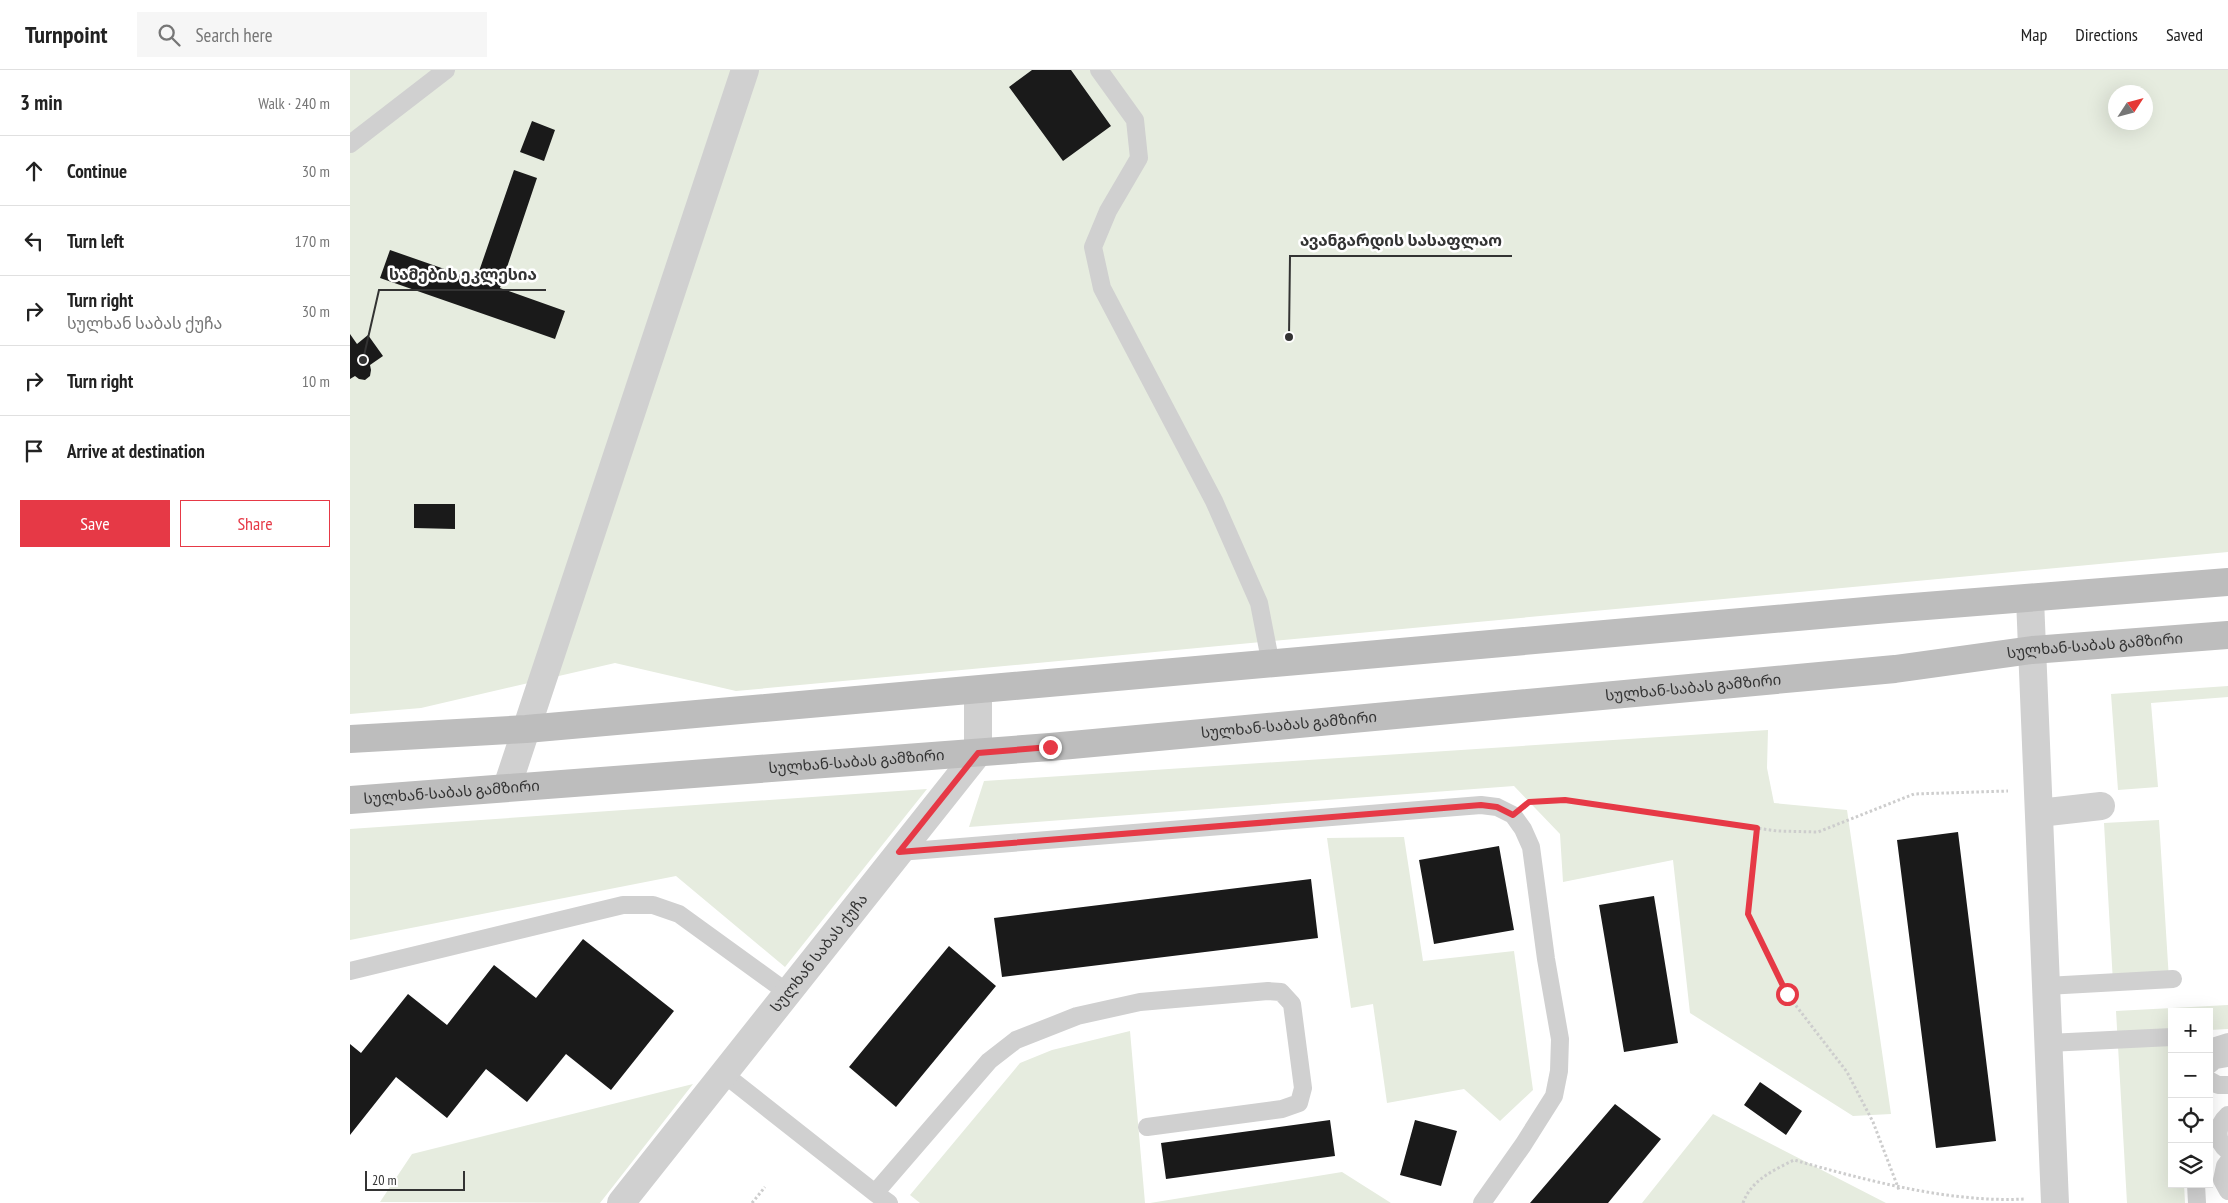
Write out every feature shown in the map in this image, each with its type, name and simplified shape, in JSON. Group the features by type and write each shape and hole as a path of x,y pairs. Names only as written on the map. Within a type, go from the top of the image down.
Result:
{"main road":[{"path":"350,739 526,729 978,690 1045,682 1271,665 1868,611 2228,582"},
{"name":"სულხან-საბას გამზირი","path":"350,800 978,753 1885,670 2032,650 2228,635"}],"street":[{"path":"507,787 745,70"},
{"path":"2030,599 2046,986 2052,1199"},
{"path":"978,690 978,753"},
{"name":"სულხან საბას ქუჩა","path":"622,1203 978,753"},
{"path":"2038,802 2101,806"}],"lane":[{"path":"350,144 446,70"},
{"path":"1099,70 1135,120 1139,158 1108,211 1093,247 1102,288 1221,518 1259,603 1271,665"},
{"path":"899,852 1481,805 1497,807 1513,815 1523,829 1531,847 1546,959 1560,1039 1559,1071 1554,1096 1523,1145 1482,1203"},
{"path":"350,971 623,905 653,905 680,914 788,993"},
{"path":"2046,986 2173,979"},
{"path":"724,1074 882,1198 989,1061 1016,1040 1047,1026 1078,1016 1140,1002 1268,991 1281,992 1292,1004 1303,1088 1299,1103 1282,1110 1147,1127"},
{"path":"2048,1043 2168,1038"},
{"path":"2213,1062 2219,1046"},
{"path":"2213,1082 2218,1085 2228,1085"},
{"path":"2228,1115 2222,1120 2218,1133 2222,1147 2228,1152"},
{"path":"2228,1162 2222,1173 2222,1180 2228,1191"},
{"path":"2196,1188 2197,1203"}],"path":[{"path":"1513,815 1529,802 1565,800 1777,831 1818,832 1914,794 2038,802"},
{"path":"1757,828 1748,914 1787,994 1847,1072 1873,1122 1899,1190"},
{"path":"1743,1203 1746,1196 1766,1174 1794,1160 1899,1190 1950,1201"},
{"path":"752,1203 764,1188"},
{"path":"1968,1203 2052,1199"}],"shaded area":[{"path":"350,70 2228,70 2228,552 736,691 615,663 421,708 350,714"},
{"path":"2228,686 2228,697 2151,703 2158,787 2118,790 2111,694"},
{"path":"1768,730 1767,768 1774,803 1847,810 1891,1114 1853,1116 1690,1013 1673,860 1563,882 1560,834 1514,786 969,827 984,781"},
{"path":"927,789 785,967 676,876 350,940 350,829"},
{"path":"2159,820 2169,980 2113,983 2104,823"},
{"path":"1404,837 1423,961 1514,951 1533,1090 1500,1121 1464,1089 1387,1103 1373,1004 1351,1008 1327,838"},
{"path":"2228,1005 2228,1029 2213,1030 2213,1008 2172,1008"},
{"path":"2168,1008 2168,1188 2184,1188 2185,1203 2127,1203 2116,1011"},
{"path":"1130,1031 1145,1203 920,1203 910,1195 1020,1063 1052,1050"},
{"path":"693,1084 600,1203 380,1202 412,1154"},
{"path":"1713,1114 1886,1203 1642,1203"},
{"path":"1342,1172 1391,1203 1150,1203"}],"building":[{"path":"1032,70 1071,70 1111,126 1063,161 1009,87"},
{"path":"532,121 555,130 544,161 520,152"},
{"path":"514,170 537,178 500,288 565,311 555,339 380,278 390,250 476,280"},
{"path":"350,334 357,344 368,335 383,356 370,365 370,376 365,380 355,376 350,379"},
{"path":"414,504 455,504 455,529 414,528"},
{"path":"1958,832 1996,1141 1936,1148 1897,840"},
{"path":"1499,846 1514,930 1434,944 1419,860"},
{"path":"1311,879 1318,938 1002,977 994,918"},
{"path":"1654,896 1678,1043 1624,1052 1599,905"},
{"path":"583,939 674,1011 611,1090 566,1054 527,1102 486,1069 447,1118 396,1077 350,1135 350,1044 361,1053 408,994 447,1025 494,965 536,998"},
{"path":"949,946 996,986 896,1107 849,1067"},
{"path":"1760,1082 1802,1111 1786,1135 1744,1105"},
{"path":"1615,1104 1661,1139 1608,1203 1530,1203"},
{"path":"1330,1120 1335,1156 1166,1179 1161,1143"},
{"path":"1415,1120 1457,1131 1441,1186 1400,1175"}],"place":[{"name":"ავანგარდის სასაფლაო","path":"1289,337"},
{"name":"სამების ეკლესია","path":"363,360"}],"route":[{"path":"1050,747 978,753 899,852 1481,805 1497,807 1513,815 1529,802 1565,800 1757,828 1748,914 1787,994"}]}
